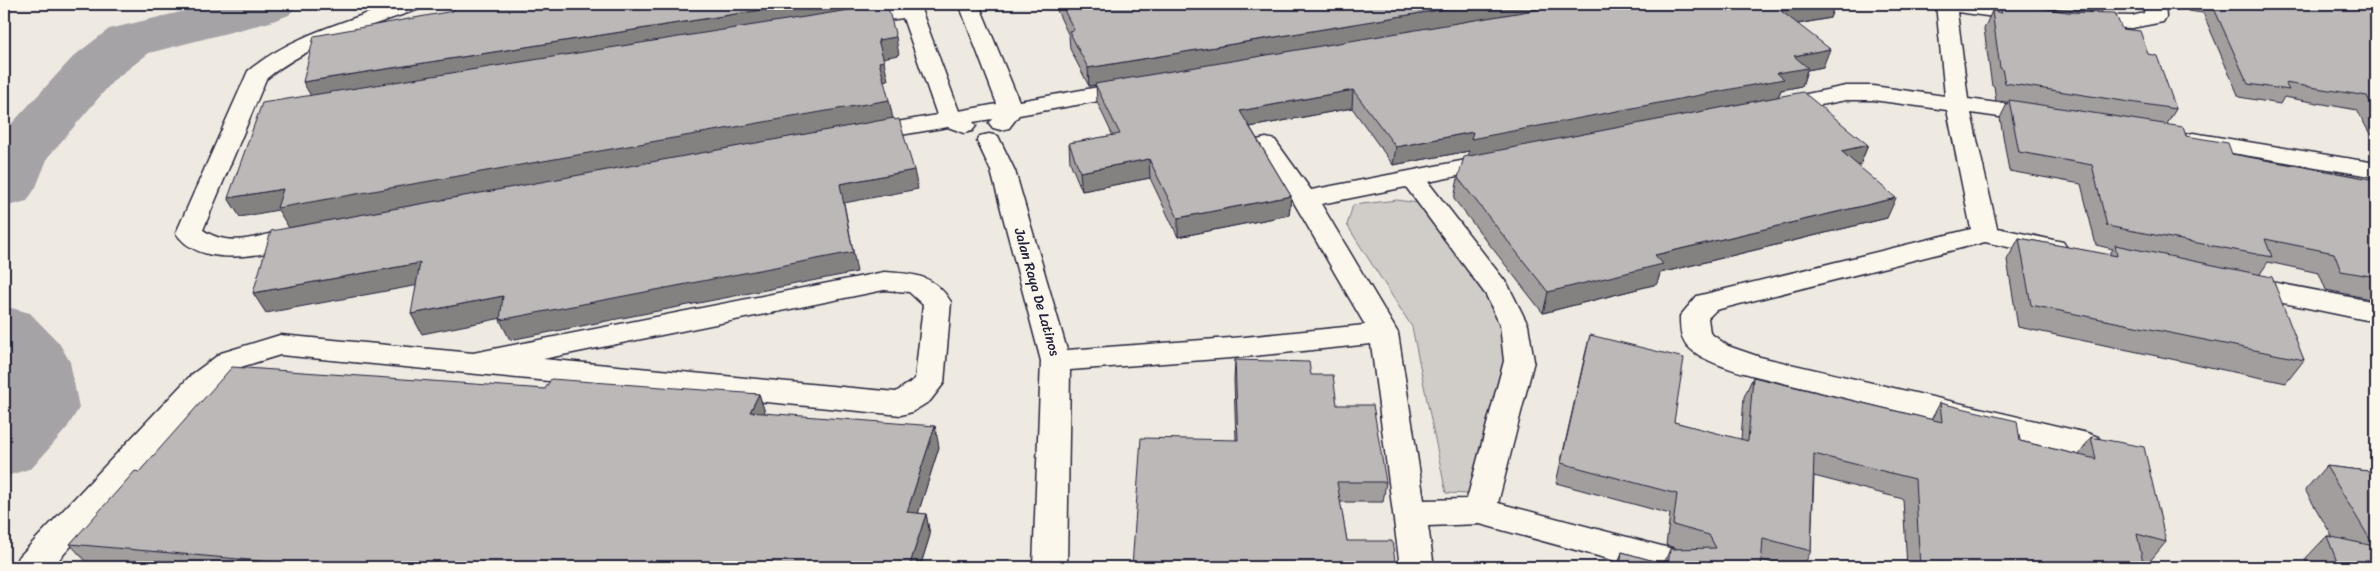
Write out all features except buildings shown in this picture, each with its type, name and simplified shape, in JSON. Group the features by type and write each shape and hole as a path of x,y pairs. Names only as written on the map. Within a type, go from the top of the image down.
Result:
{"street":[{"path":"330,231 242,247 223,248 207,245 189,233 256,76 269,63 301,46 415,4"},
{"path":"969,4 1011,108"},
{"path":"1985,234 1958,103 1946,4 2057,20 2132,22 2155,17 2155,4"},
{"path":"833,22 910,7 950,118 989,141 1011,108"},
{"path":"842,138 950,118 1158,84"},
{"path":"1750,112 1846,93 1873,93 1958,103 2065,120"},
{"path":"237,119 267,114"},
{"path":"2172,137 2376,170"},
{"name":"Jalan Raya De Latinos","path":"989,141 1003,171 1056,361 1050,567"},
{"path":"1266,145 1305,199 1384,333 1416,567"},
{"path":"1305,199 1518,157"},
{"path":"1412,178 1498,292 1514,325 1519,361 1480,511"},
{"path":"2083,254 1985,234 1707,303 1694,316 1696,338 1718,353 1755,366 2088,445"},
{"path":"31,567 202,383 231,360 280,345 469,364 901,404 919,393 930,383 937,302 916,283 884,280 469,364"},
{"path":"2220,281 2376,312"},
{"path":"1056,361 1244,347 1384,333"},
{"path":"1409,514 1480,511 1688,567"}],"shaded area":[{"path":"1397,200 1418,203 1505,313 1511,359 1491,495 1446,493 1412,327 1347,225 1353,205"}],"waterway":[{"path":"4,187 19,152 94,68 129,41 251,11 270,4"},
{"path":"4,331 33,362 40,408 4,447"}],"railway":[{"path":"4,6 12,4"}]}
